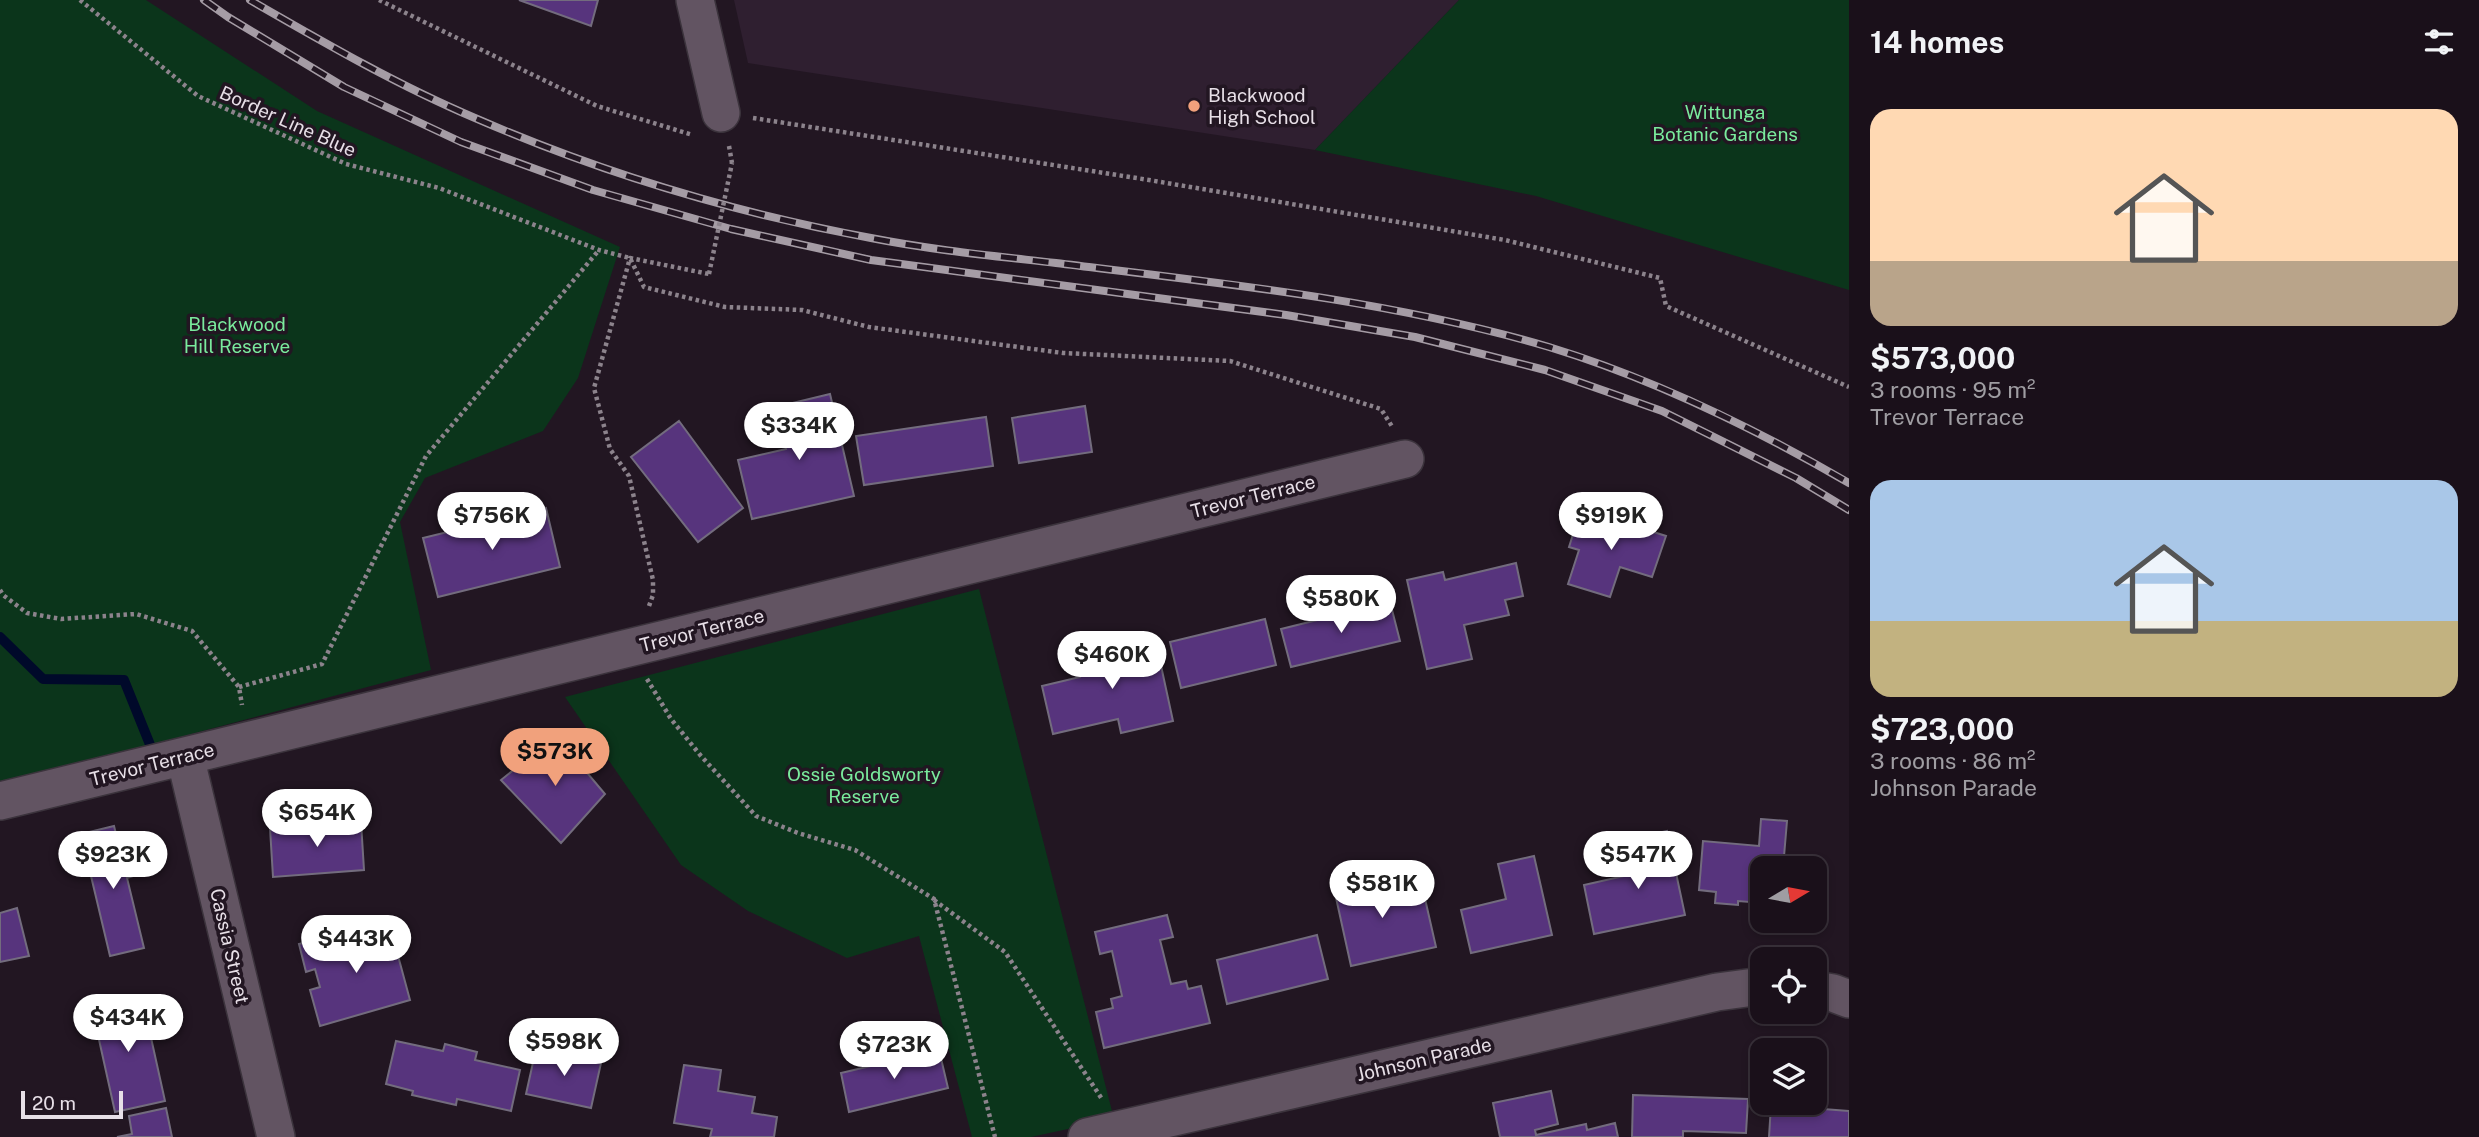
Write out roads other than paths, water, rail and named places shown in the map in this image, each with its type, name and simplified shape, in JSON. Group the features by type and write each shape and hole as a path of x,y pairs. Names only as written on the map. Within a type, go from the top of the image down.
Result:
{"street":[{"path":"695,0 722,114"},
{"name":"Trevor Terrace","path":"0,801 1405,459"},
{"name":"Cassia Street","path":"185,756 276,1137"},
{"name":"Johnson Parade","path":"1087,1137 1703,995 1750,988"},
{"path":"1827,993 1849,999"}],"waterway":[{"path":"0,637 43,679 124,680 155,757"}],"railway":[{"path":"204,0 344,87 461,142 593,190 731,229 871,260 1286,315 1415,337 1545,370 1662,411 1796,478 1849,510"},
{"path":"250,0 361,62 446,105 523,138 620,174 719,204 894,242 1304,295 1489,331 1588,360 1703,406 1849,483"}],"place":[{"name":"Blackwood High School","path":"1194,106"}],"park label":[{"name":"Wittunga Botanic Gardens","path":"1725,123"},
{"name":"Blackwood Hill Reserve","path":"237,335"},
{"name":"Ossie Goldsworty Reserve","path":"864,785"}]}
